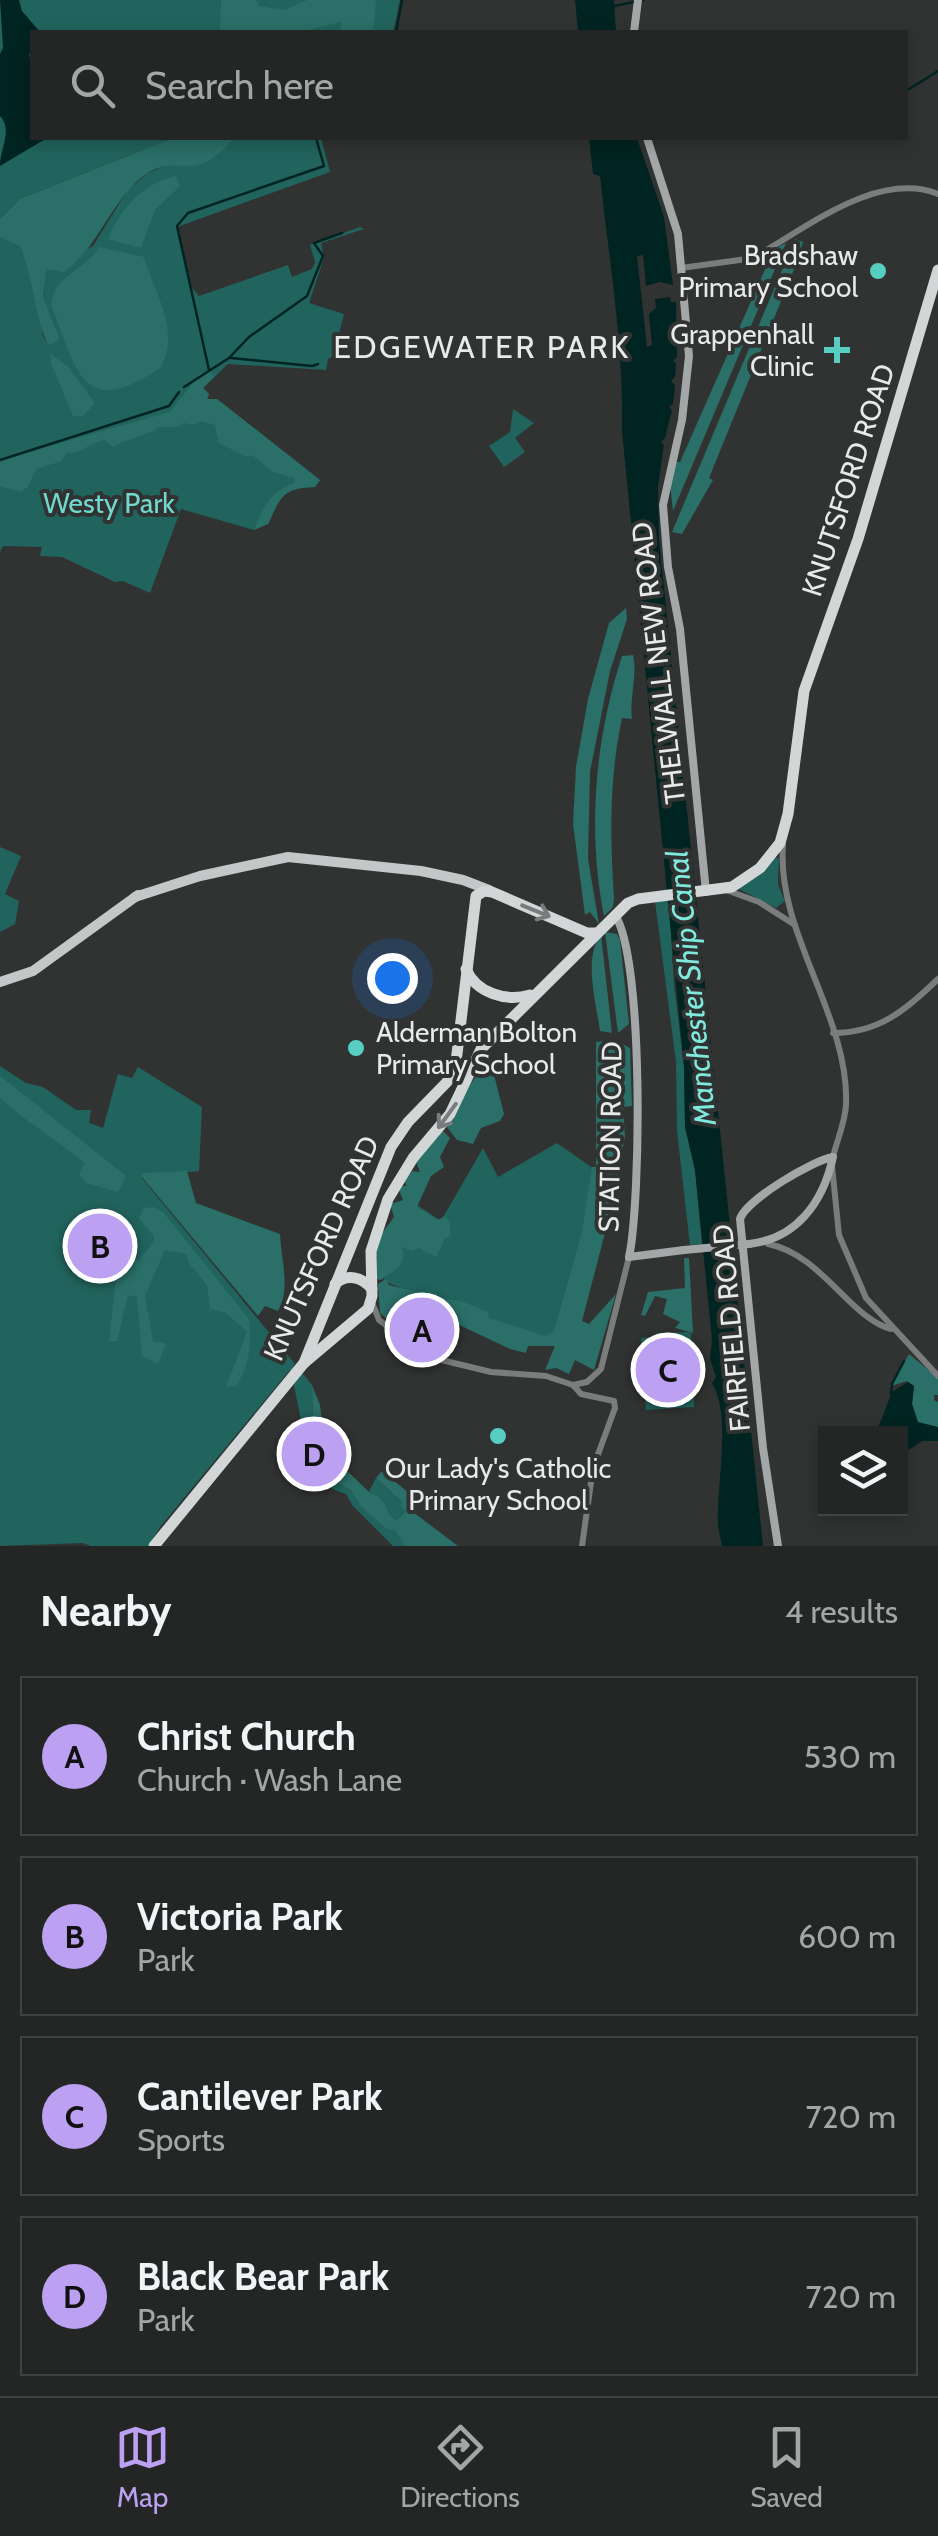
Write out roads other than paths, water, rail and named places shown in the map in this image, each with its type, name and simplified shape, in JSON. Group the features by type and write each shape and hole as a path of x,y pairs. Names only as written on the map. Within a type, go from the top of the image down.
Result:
{"highway":[{"name":"KNUTSFORD ROAD","path":"780,854 802,703 858,539 938,270"},
{"path":"702,892 725,890 780,854"},
{"path":"473,903 479,893 492,892 581,930 597,933"},
{"name":"KNUTSFORD ROAD","path":"369,1315 370,1259 388,1199 408,1166 450,1114 481,1049 612,918 639,899 702,892"},
{"name":"KNUTSFORD ROAD","path":"154,1546 298,1371 386,1156 396,1138 447,1082 456,1062 473,903"},
{"path":"581,930 586,937 584,946"},
{"path":"465,968 476,985 491,993 522,998 538,990"},
{"path":"447,1082 456,1082 463,1090"},
{"path":"396,1138 402,1150 420,1150"},
{"path":"386,1156 394,1152 403,1154 408,1166"},
{"path":"335,1284 344,1277 354,1277 372,1292"},
{"path":"298,1371 339,1334 369,1315"},
{"path":"318,1326 327,1334 339,1334"}],"main road":[{"path":"634,30 638,0"},
{"name":"THELWALL NEW ROAD","path":"647,140 675,220 681,268 688,368 682,420 663,505 668,567 680,629 702,892"},
{"path":"0,982 33,970 135,897 254,862 294,857 450,877 492,892"},
{"path":"450,877 465,888 473,903"},
{"name":"STATION ROAD","path":"612,918 621,929 631,986 634,1038 638,1181 630,1252"},
{"path":"630,1252 768,1244 804,1218 819,1196 833,1160"},
{"name":"FAIRFIELD ROAD","path":"778,1546 763,1448 740,1218 747,1206 802,1170 833,1160"}],"street":[{"path":"681,268 747,259 879,190 910,187 938,194"},
{"path":"780,854 783,884 833,1033 846,1107 833,1160 835,1208 843,1246 866,1298 938,1376"},
{"path":"725,890 759,902 796,925"},
{"path":"833,1033 864,1030 890,1021 938,980"},
{"path":"768,1244 796,1253 876,1321 892,1328"},
{"name":"STATION ROAD","path":"590,1380 603,1364 630,1252"},
{"path":"369,1315 436,1359 490,1372 538,1375 573,1385 590,1380 592,1396"},
{"path":"573,1385 579,1393 610,1398 616,1404 592,1468 582,1546"}],"water":[{"path":"0,0 19,0 22,11 38,30 30,30 30,140 44,140 0,166 6,133 0,116"},
{"path":"575,0 614,0 616,30 578,30"},
{"name":"Manchester Ship Canal","path":"589,140 638,140 664,217 673,285 660,282 646,286 643,255 637,256 647,347 652,345 649,314 656,308 655,299 670,297 671,302 676,302 673,404 661,442 664,445 658,486 659,540 763,1546 722,1546 718,1529 721,1413 712,1383 716,1377 710,1359 712,1339 695,1170 685,1127 684,1067 622,431 615,303 600,176 593,174"},
{"path":"908,1382 914,1386 912,1404 918,1422 938,1427 938,1441 923,1441 908,1450 908,1426 879,1426 892,1392"}],"waterway":[{"path":"396,30 402,0"},
{"path":"614,6 634,2"},
{"path":"908,90 938,71"},
{"path":"209,370 177,226 188,213 324,166 317,140"},
{"path":"184,387 229,358 249,337 307,296 323,256 314,243 342,233"},
{"path":"231,358 318,364"},
{"path":"0,460 169,406 179,392"},
{"path":"891,1394 904,1361"}],"place":[{"name":"Bradshaw Primary School","path":"878,271"},
{"name":"Grappenhall Clinic","path":"837,350"},
{"name":"Alderman Bolton Primary School","path":"356,1048"},
{"name":"Victoria Park","path":"100,1246"},
{"name":"Christ Church","path":"422,1330"},
{"name":"Cantilever Park","path":"668,1370"},
{"name":"Our Lady's Catholic Primary School","path":"498,1436"},
{"name":"Black Bear Park","path":"314,1454"}],"district":[{"name":"EDGEWATER PARK","path":"482,346"}],"park label":[{"name":"Westy Park","path":"109,503"}]}
